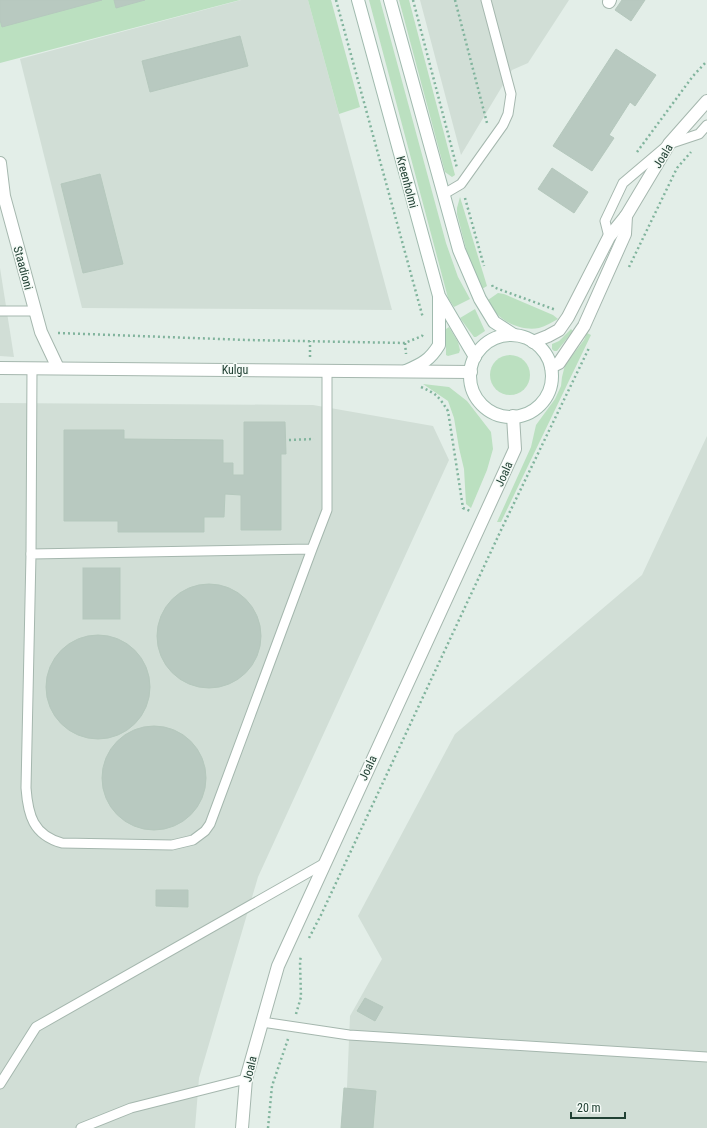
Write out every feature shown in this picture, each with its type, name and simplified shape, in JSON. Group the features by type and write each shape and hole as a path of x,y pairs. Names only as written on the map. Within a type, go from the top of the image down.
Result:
{"street":[{"name":"Kreenholmi","path":"358,0 438,296 475,357"},
{"path":"390,0 460,250 480,299 494,322 514,335"},
{"name":"Joala","path":"533,342 559,330 568,317 609,236 626,216 669,144 707,101"},
{"name":"Staadioni","path":"0,163 4,196 40,332 58,368"},
{"name":"Joala","path":"555,365 584,326 625,234 626,216"},
{"path":"406,371 422,364 435,352 439,345 438,296"},
{"path":"514,335 527,338 533,342 538,345 555,365 548,393 541,404 530,412 513,416 504,416 491,411 480,403 473,391 470,378 472,364 478,351 488,342 501,336 514,335"},
{"name":"Kulgu","path":"0,368 471,372"},
{"name":"Joala","path":"242,1128 246,1079 278,966 515,449 513,416"}],"lane":[{"path":"444,194 461,184 503,125 511,104 511,94 486,0"},
{"path":"609,236 605,221 623,183 669,144 699,134 707,125"},
{"path":"0,311 35,311"},
{"path":"32,368 31,554 26,788 28,804 33,821 41,832 46,837 62,843 172,845 193,840 205,831 210,824 327,510 327,370"},
{"path":"31,554 312,549"},
{"path":"0,1084 36,1027 325,863"},
{"path":"262,1022 349,1035 707,1057"},
{"path":"81,1128 131,1108 246,1079"}],"path":[{"path":"336,0 423,320"},
{"path":"413,0 486,273"},
{"path":"455,0 487,121 486,128"},
{"path":"636,152 693,76 707,61"},
{"path":"626,271 677,168 695,147"},
{"path":"457,168 461,162"},
{"path":"489,280 493,287 557,311 560,304"},
{"path":"40,332 405,343 422,336 425,328"},
{"path":"310,341 310,370"},
{"path":"405,343 406,371"},
{"path":"308,940 502,528 589,348"},
{"path":"419,387 431,391 439,397 448,411 463,508 502,528"},
{"path":"289,440 317,439"},
{"path":"268,1128 272,1086 293,1027 301,997 300,962 302,952"}],"shaded area":[{"path":"241,0 308,0 392,310 82,308 20,59"},
{"path":"420,0 569,0 528,63 512,70 461,155"},
{"path":"0,268 14,357 0,356"},
{"path":"0,403 313,405 433,426 449,460 258,877 199,1078 195,1128 0,1128"},
{"path":"707,436 707,1128 344,1128 350,1016 382,959 358,916 455,734 642,575"}],"green space":[{"path":"0,0 240,0 0,63"},
{"path":"308,0 331,0 360,107 339,114"},
{"path":"369,0 380,0 446,243 458,277 470,299 454,307 448,298"},
{"path":"399,0 409,0 455,175 452,177 445,172"},
{"path":"460,197 487,286 482,289 471,268 457,214"},
{"path":"498,293 504,294 553,315 558,319 542,327 533,329 516,326 500,317 488,300"},
{"path":"475,309 485,331 474,337 460,318"},
{"path":"449,327 458,342 460,350 459,353 448,356 446,355 446,329"},
{"path":"571,329 573,331 557,351 554,351 552,349 552,344 559,341"},
{"path":"587,333 591,335 501,522 497,522 531,447 536,425 555,399 561,386 565,365 584,340"},
{"path":"510,355 518,357 524,361 528,367 530,375 528,383 524,389 518,393 510,395 502,393 496,389 492,383 490,375 492,367 496,361 502,357"},
{"path":"423,384 449,387 467,401 491,432 493,449 487,470 471,508 466,504 464,469 454,418 448,401"}],"building":[{"path":"0,0 102,0 2,27 0,20"},
{"path":"114,0 145,0 116,8"},
{"path":"622,0 645,0 631,21 615,10"},
{"path":"240,36 248,66 150,92 142,61"},
{"path":"616,49 656,75 635,106 630,102 609,135 614,138 592,171 553,146"},
{"path":"552,168 588,192 574,213 538,189"},
{"path":"100,174 123,264 83,273 61,184"},
{"path":"244,422 285,422 286,454 281,454 281,530 241,530 241,495 225,494 224,517 204,517 204,532 118,532 118,521 64,521 64,430 124,430 124,439 223,440 223,463 233,463 233,475 244,475"},
{"path":"83,568 120,568 120,619 83,619"},
{"path":"209,584 229,588 246,599 257,616 261,636 257,656 246,673 229,684 209,688 189,684 172,673 161,656 157,636 161,616 172,599 189,588"},
{"path":"98,635 118,639 135,650 146,667 150,687 146,707 135,724 118,735 98,739 78,735 61,724 50,707 46,687 50,667 61,650 78,639"},
{"path":"154,726 174,730 183,735 197,749 202,758 206,778 202,798 197,807 183,821 174,826 154,830 134,826 125,821 111,807 106,798 102,778 106,758 111,749 125,735 134,730"},
{"path":"156,890 188,890 188,907 156,906"},
{"path":"365,998 383,1007 375,1021 357,1011"},
{"path":"344,1088 376,1091 373,1128 341,1128"}]}
